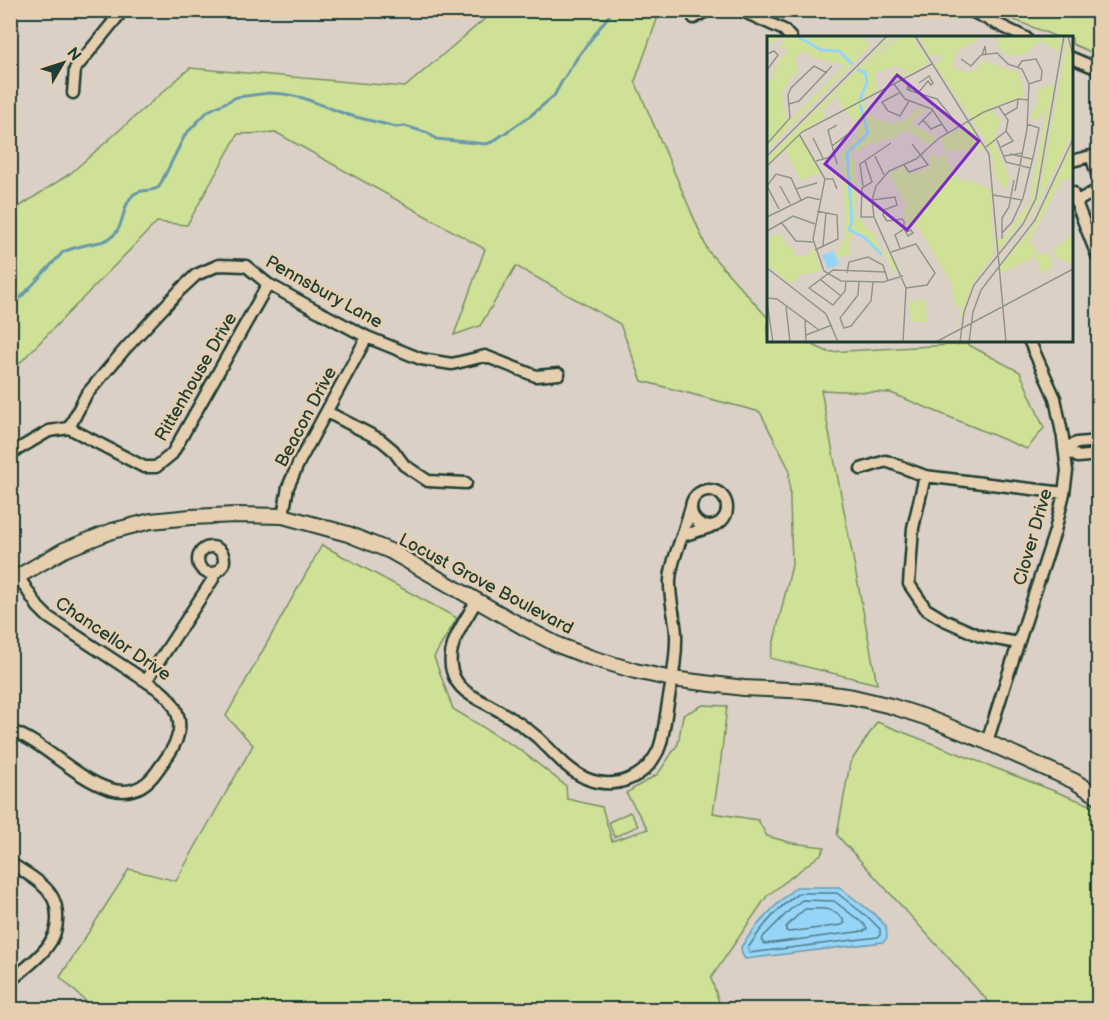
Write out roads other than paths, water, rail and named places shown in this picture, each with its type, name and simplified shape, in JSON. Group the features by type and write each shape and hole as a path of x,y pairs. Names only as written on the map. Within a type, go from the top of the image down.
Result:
{"street":[{"path":"73,93 75,69 120,15 106,10"},
{"path":"694,18 708,10"},
{"path":"740,10 784,30 789,36"},
{"path":"969,10 1022,36"},
{"path":"1073,59 1098,69"},
{"path":"1073,160 1091,156 1098,177"},
{"path":"1098,190 1073,197 1098,258"},
{"name":"Pennsbury Lane","path":"69,428 86,395 141,332 196,275 219,265 246,266 268,284 367,337 421,358 452,364 485,356 536,376 559,374"},
{"name":"Rittenhouse Drive","path":"69,428 144,467 156,467 172,454 268,284"},
{"name":"Beacon Drive","path":"283,516 288,487 299,462 367,337"},
{"name":"Clover Drive","path":"987,742 1055,531 1067,471 1060,417 1055,398 1030,342"},
{"path":"327,412 381,440 393,450 404,465 429,481 466,483"},
{"path":"10,454 49,431 69,428"},
{"path":"1064,448 1077,443 1098,441"},
{"path":"1064,448 1078,457 1098,455"},
{"path":"861,469 886,461 925,476 1064,493"},
{"path":"925,476 913,528 909,584 926,609 944,621 980,636 1018,643"},
{"path":"477,600 454,642 452,672 458,683 466,692 526,729 569,769 593,781 621,782 636,776 648,766 660,745 672,679 676,638 670,582 674,560 682,536 692,507 695,497 705,491 722,495 727,512 721,522 682,536"},
{"path":"692,507 695,519 705,526 710,526"},
{"name":"Locust Grove Boulevard","path":"14,578 74,546 112,531 151,521 202,516 283,516 334,529 366,541 406,560 558,645 620,667 672,679 744,688 811,691 891,706 987,742 1074,781"},
{"path":"146,681 213,579 213,573"},
{"name":"Chancellor Drive","path":"10,730 26,736 101,786 111,790 130,791 145,784 154,775 173,748 179,727 174,704 162,691 48,617 14,578"},
{"path":"1074,781 1098,787"},
{"path":"1074,781 1098,796"},
{"path":"10,863 47,889 56,904 57,920 55,935 48,947 10,981"}],"water":[{"path":"796,887 839,887 886,926 887,938 883,942 745,959 741,947 766,915"}],"waterway":[{"path":"10,309 63,252 104,241 114,235 129,200 136,193 159,187 185,135 208,111 237,97 269,93 284,94 303,98 348,115 396,127 405,126 428,133 436,139 486,144 530,116 554,96 577,58 613,10"}]}
